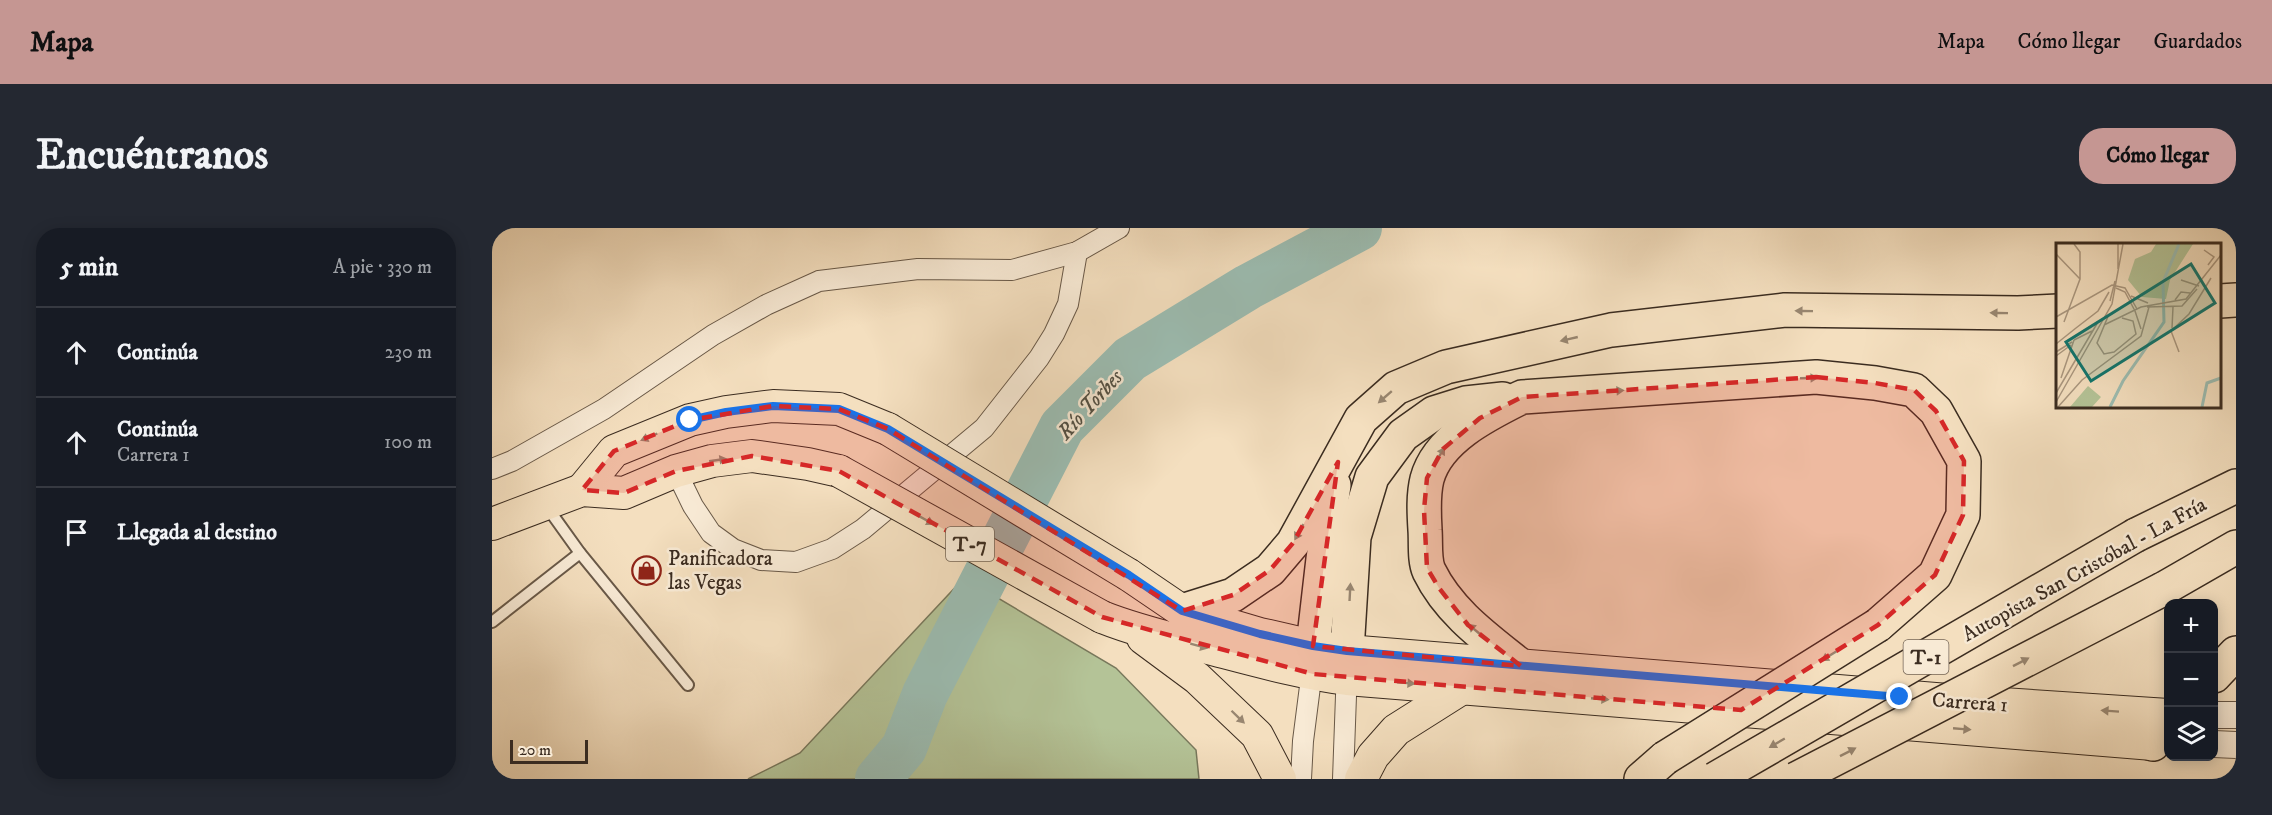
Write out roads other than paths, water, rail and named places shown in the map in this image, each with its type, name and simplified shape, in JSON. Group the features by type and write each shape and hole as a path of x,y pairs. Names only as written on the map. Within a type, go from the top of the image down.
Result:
{"highway":[{"path":"2221,301 2236,300"},
{"path":"1182,611 1233,594 1270,570 1293,543 1361,419 1396,388 1446,367 1611,330 1785,310 2018,313 2056,311"},
{"path":"1347,665 1354,537 1372,477 1403,435 1434,413 1466,403 1522,397 1816,377 1875,382 1914,390 1936,411 1964,461 1963,515 1935,575 1878,625 1653,768"},
{"path":"1521,666 1468,625 1439,588 1427,568 1424,510 1427,478 1443,449 1480,418 1522,397"},
{"path":"1313,660 1323,559 1338,462"},
{"name":"Autopista San Cristóbal - La Fría","path":"1715,779 2136,535 2236,486"},
{"name":"T-1","path":"1796,779 2163,589 2236,547"},
{"path":"2218,672 2236,653"}],"main road":[{"name":"T-7","path":"582,490 614,452 690,420 726,412 773,406 839,409 888,429 1129,575 1182,611 1260,634 1313,660"},
{"name":"T-7","path":"492,524 582,490 624,493 676,471 712,461 752,456 838,471 1115,622 1464,687 2163,738"},
{"path":"1115,622 1197,678 1257,735 1280,779"},
{"name":"Carrera 1","path":"1347,665 1521,666 1983,703 2164,715"},
{"path":"1360,779 1373,756 1396,730 1464,687"}],"street":[{"path":"492,469 512,461 604,409 713,335 766,305 819,281 918,269 1012,270 1077,252 1119,228"},
{"path":"676,471 693,506 711,533 733,549 761,560 796,562 832,549 863,529 984,428 1039,358 1054,334 1068,304 1077,252"},
{"path":"1301,779 1303,741 1313,660"},
{"path":"1343,779 1347,665"},
{"path":"2218,715 2236,715"},
{"path":"2218,744 2236,745"}],"lane":[{"path":"544,503 580,553 688,684"},
{"path":"492,622 580,553"}],"waterway":[{"name":"Río Torbes","path":"878,779 904,748 925,694 1062,427 1130,359 1248,287 1359,228"}],"place":[{"name":"Panificadora las Vegas","path":"647,570"}]}
